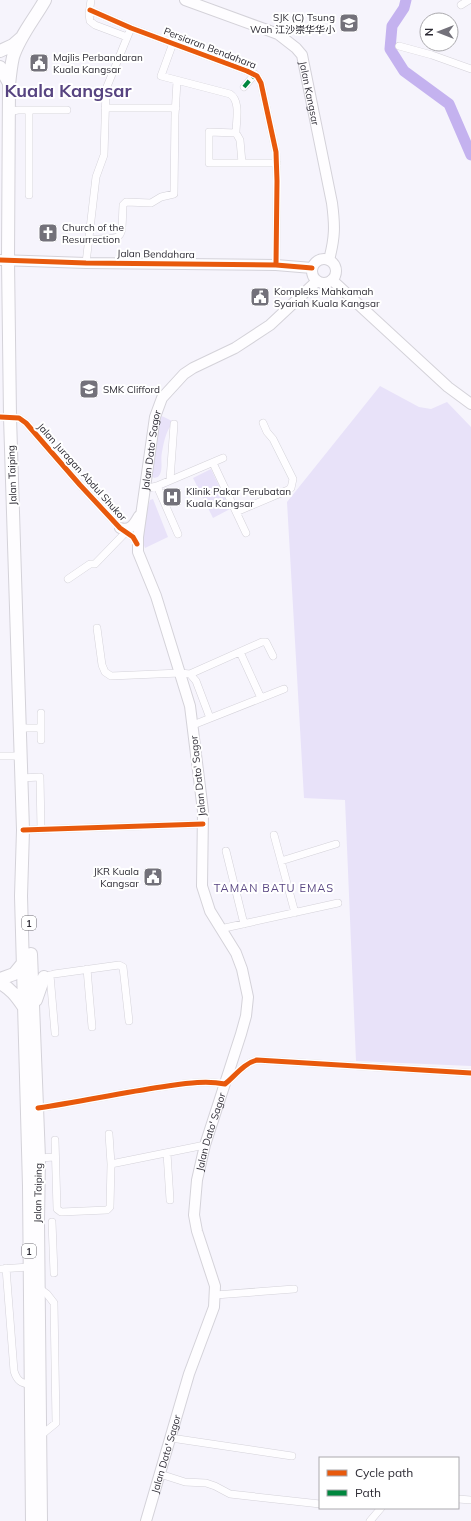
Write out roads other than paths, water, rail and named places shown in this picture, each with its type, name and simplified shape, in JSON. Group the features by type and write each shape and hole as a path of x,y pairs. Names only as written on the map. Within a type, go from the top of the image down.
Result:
{"highway":[{"name":"1","path":"9,85 13,56 21,38 34,20 45,0"},
{"path":"0,51 13,45 21,38"},
{"path":"0,67 9,85"},
{"name":"Jalan Taiping","path":"9,85 12,109 4,260 5,417 23,830 21,896 23,962 38,1108 41,1521"},
{"name":"Jalan Taiping","path":"22,865 28,895 32,981 28,1009 32,1521"},
{"path":"0,979 14,974 23,962"},
{"path":"0,983 16,994 28,1009 47,976"},
{"path":"29,1186 34,1164 39,1158"}],"main road":[{"name":"Jalan Kangsar","path":"186,0 278,34 296,48 302,55 334,215 334,240 329,260"},
{"path":"0,56 13,56"},
{"path":"322,259 329,260 336,269 332,280 325,283 317,281 312,275 312,268 313,264 322,259"},
{"name":"Jalan Bendahara","path":"4,260 276,265 312,268"},
{"path":"332,280 448,387 467,401 471,407"},
{"name":"Jalan Dato' Sagor","path":"146,1521 189,1374 211,1317 215,1286 197,1231 194,1215 197,1180 205,1145 243,1028 248,997 242,969 236,953 210,911 202,886 203,811 190,706 156,596 131,537 141,513 155,417 162,398 175,382 184,374 193,368 235,348 270,325 317,281"},
{"path":"131,537 126,530 130,529 141,513"}],"street":[{"path":"91,0 90,21 95,25 127,37"},
{"path":"461,5 469,0"},
{"name":"Persiaran Bendahara","path":"90,10 131,28 255,74 261,83 276,152 276,265"},
{"path":"86,262 96,178 102,161 104,147 106,89 131,28"},
{"path":"173,43 161,76 230,94 234,97 236,102 236,133 240,140 242,163"},
{"path":"399,46 432,55 471,69"},
{"path":"244,87 255,74"},
{"path":"89,239 115,239 120,236 122,231 123,205 126,202 151,203 168,195 174,194 177,81"},
{"path":"106,108 176,108"},
{"path":"12,109 67,110"},
{"path":"29,110 29,195"},
{"path":"236,133 209,132 209,163 276,163"},
{"name":"Jalan Juragan Abdul Shukor","path":"5,417 19,418 26,423 131,537"},
{"path":"236,512 288,490 291,488 293,483 293,479 284,460 263,423"},
{"path":"170,480 174,424"},
{"path":"144,489 157,486 223,458"},
{"path":"213,463 246,533"},
{"path":"157,486 178,534"},
{"path":"68,578 90,564 95,564 131,537"},
{"path":"97,628 102,665 105,672 111,676 180,673 190,674 266,642 273,656"},
{"path":"240,652 261,698"},
{"path":"190,674 196,681 210,718"},
{"path":"192,725 284,689"},
{"path":"41,713 41,740"},
{"path":"19,728 41,728"},
{"path":"0,756 20,756"},
{"path":"21,778 40,777 41,830"},
{"path":"23,830 203,824"},
{"path":"274,835 295,913"},
{"path":"281,861 336,844"},
{"path":"226,851 244,924"},
{"path":"220,929 338,903"},
{"path":"32,981 47,976 119,965 123,967 129,1021"},
{"path":"87,969 92,1026"},
{"path":"47,976 56,1033"},
{"path":"38,1108 140,1090 192,1083 213,1082 225,1084 244,1066 251,1061 257,1060 471,1073"},
{"path":"55,1140 57,1209 61,1212 107,1210 110,1207 110,1134"},
{"path":"111,1164 205,1145"},
{"path":"167,1153 170,1200"},
{"path":"39,1158 55,1157"},
{"path":"52,1222 54,1272"},
{"path":"38,1237 53,1236"},
{"path":"29,1268 3,1269 14,1371 17,1380 21,1383 31,1385"},
{"path":"215,1295 294,1289"},
{"path":"170,1438 292,1456"},
{"path":"160,1474 185,1482 206,1483 230,1494 319,1504"},
{"path":"459,1499 471,1500"},
{"path":"370,1521 381,1509"}],"waterway":[{"path":"406,0 404,8 392,26 390,49 404,71 449,104 471,155"}],"place":[{"name":"SJK (C) Tsung Wah 江沙崇华华小","path":"349,23"},
{"name":"Majlis Perbandaran Kuala Kangsar","path":"39,63"},
{"name":"Church of the Resurrection","path":"48,233"},
{"name":"Kompleks Mahkamah Syariah Kuala Kangsar","path":"260,297"},
{"name":"SMK Clifford","path":"89,389"},
{"name":"Klinik Pakar Perubatan Kuala Kangsar","path":"172,497"},
{"name":"JKR Kuala Kangsar","path":"153,877"}],"district":[{"name":"Kuala Kangsar","path":"68,90"},
{"name":"TAMAN BATU EMAS","path":"274,888"}]}
